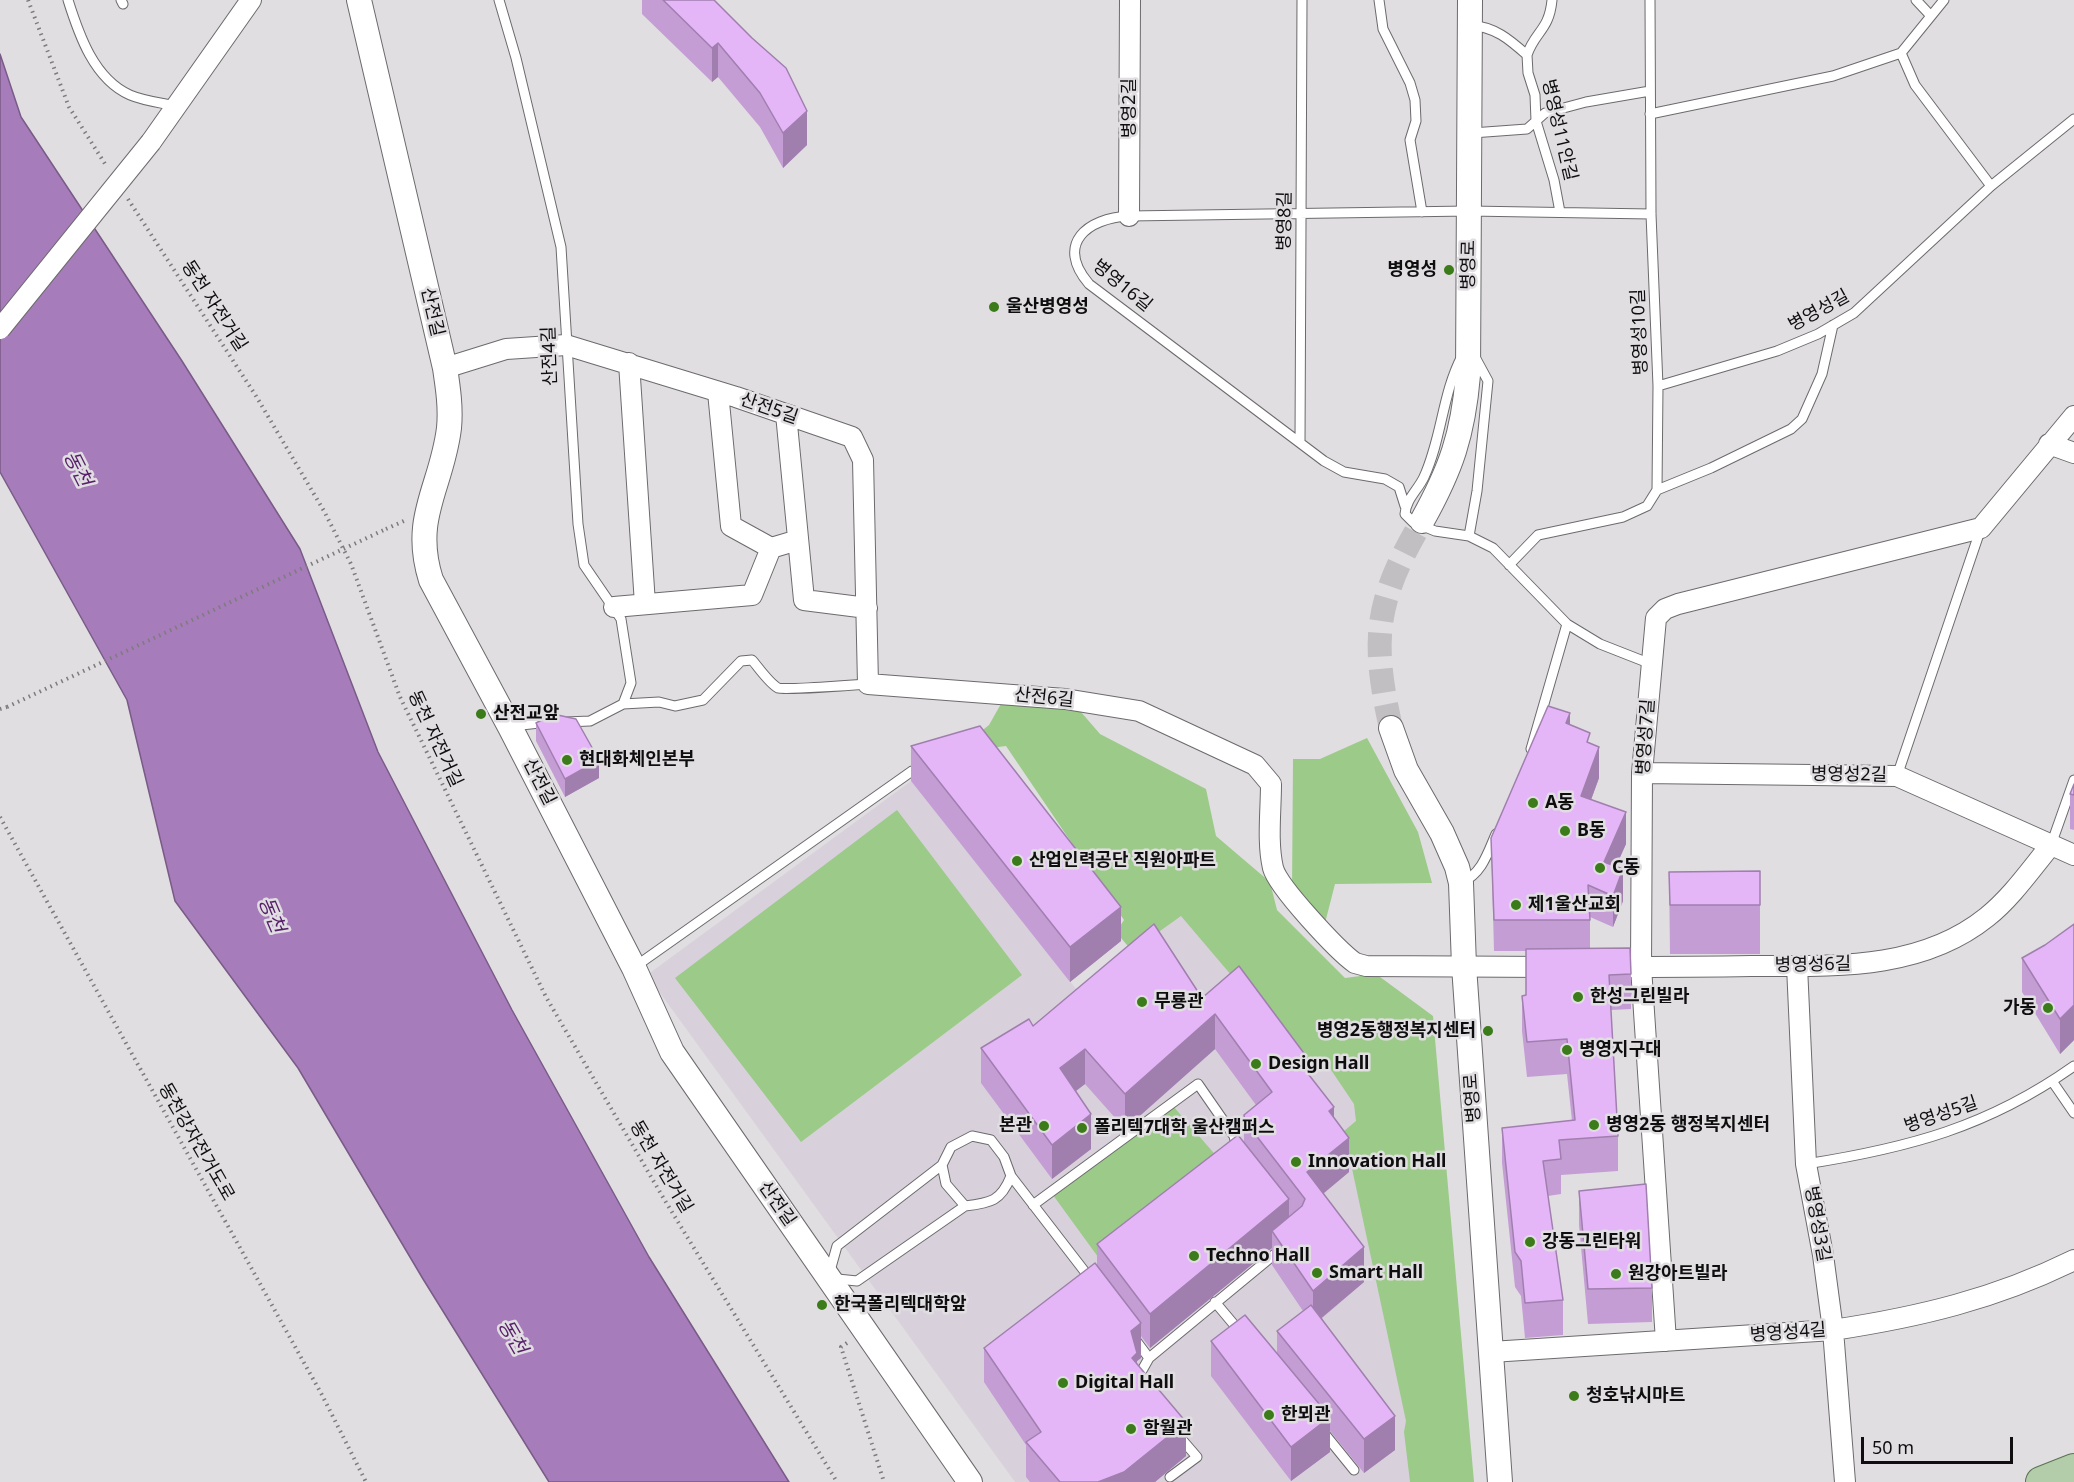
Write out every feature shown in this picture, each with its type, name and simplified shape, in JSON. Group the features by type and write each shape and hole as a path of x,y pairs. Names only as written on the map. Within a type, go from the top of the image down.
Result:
{"main road":[{"path":"2041,1482 2074,1469"}],"street":[{"path":"0,329 152,141 251,0"},
{"name":"산전길","path":"359,0 445,368 449,428 423,528 425,562 431,580 455,629 510,727 634,968 672,1052 970,1482"},
{"name":"병영2길","path":"1129,216 1130,0"},
{"name":"병영로","path":"1414,514 1442,486 1462,426 1468,344 1470,0"},
{"name":"산전5길","path":"445,368 506,349 566,345 629,363 852,437 863,460 868,684"},
{"path":"629,363 645,604"},
{"path":"718,392 731,526 771,548 798,540"},
{"path":"786,414 804,600 867,608"},
{"path":"1981,528 2074,416"},
{"path":"2049,444 2074,453"},
{"name":"병영성7길","path":"1666,1341 1641,967 1642,773 1656,618 1665,609 1981,528"},
{"path":"614,607 752,595 771,548"},
{"name":"산전6길","path":"868,684 1065,699 1139,711 1255,765 1271,784 1271,849 1274,870 1283,887 1347,957 1355,963 1366,966 1464,966"},
{"name":"병영로","path":"1391,728 1406,770 1442,833 1457,867 1461,883 1464,966 1500,1482"},
{"name":"병영성2길","path":"1642,773 1897,776 2074,855"},
{"name":"병영성6길","path":"1464,966 1797,966 1864,964 1895,959 1956,936 1987,917 2012,892 2051,845"},
{"name":"병영성3길","path":"1797,966 1806,1164 1823,1255 1833,1330 1845,1482"},
{"name":"병영성4길","path":"1491,1352 1833,1330 1918,1316 1970,1303 2030,1282 2074,1260"}],"lane":[{"path":"68,0 81,41 103,73 130,95 176,106"},
{"name":"산전4길","path":"499,0 516,58 561,248 571,439 584,565 621,619 631,683 623,704"},
{"name":"병영8길","path":"1299,442 1302,0"},
{"path":"1379,0 1383,29 1410,83 1415,100 1416,121 1410,140 1422,212"},
{"path":"1470,25 1488,26 1527,55 1531,44 1547,25 1552,0"},
{"name":"병영성10길","path":"1650,0 1651,214 1658,386 1657,490"},
{"path":"1916,0 1931,16"},
{"path":"1650,114 1833,76 1900,53 1944,0"},
{"path":"1900,53 1915,85 1991,186"},
{"name":"병영성11안길","path":"1527,55 1528,73 1535,95 1536,121 1554,180 1560,212"},
{"path":"1470,133 1527,129 1545,113 1586,102 1650,92"},
{"name":"병영성길","path":"1658,386 1777,351 1854,313 1991,186 2074,119"},
{"name":"병영16길","path":"1414,514 1399,487 1385,479 1344,472 1299,442 1089,284 1077,270 1074,259 1075,247 1084,232 1108,217 1129,216 1469,211 1651,214"},
{"path":"1509,565 1538,535 1623,517 1647,506 1657,490 1711,468 1791,429 1802,419 1822,374 1833,325"},
{"path":"1468,344 1488,381 1469,536"},
{"path":"1414,514 1405,514 1413,522 1435,531 1469,536 1493,548 1567,624 1600,644 1651,664"},
{"path":"1897,776 1981,528"},
{"path":"1528,759 1567,624"},
{"name":"산전6길","path":"510,727 535,722 590,721 623,704 659,702 675,706 703,700 741,662 752,660 778,687 791,690 812,686 868,684"},
{"path":"634,968 912,771 934,764"},
{"name":"병영성6길","path":"2051,845 2074,780"},
{"path":"1461,883 1470,879 1482,866 1500,825"},
{"name":"병영성5길","path":"1806,1164 1877,1153 1951,1132 2007,1107 2074,1066"},
{"path":"2052,1081 2074,1113"},
{"path":"1033,1205 1198,1084 1234,1136 1239,1160"},
{"path":"1011,1176 1004,1192 996,1198 987,1203 965,1206 857,1281 828,1278 837,1246 942,1165 951,1147 972,1136 991,1140 1004,1157 1011,1176 1096,1286"},
{"path":"942,1165 946,1184 965,1206"},
{"path":"1145,1391 1140,1374 1149,1358 1289,1243"},
{"path":"1088,1277 1098,1269"},
{"path":"1215,1302 1245,1337"},
{"path":"1129,1331 1149,1358"},
{"path":"1168,1423 1197,1457 1170,1477"},
{"path":"1318,1425 1354,1470"}],"path":[{"path":"28,0 69,107 112,174"},
{"name":"동천 자전거길","path":"124,193 256,396 324,511 351,564 399,697 546,997 664,1199 837,1482"},
{"path":"0,709 386,529"},
{"name":"동천강자전거도로","path":"0,817 322,1395 366,1482"},
{"path":"865,1330 841,1347 884,1482"}],"shaded area":[{"name":"폴리텍7대학 울산캠퍼스","path":"911,781 1080,994 1180,914 1325,1060 1368,1115 1474,1482 1015,1482 647,975"}],"green space":[{"path":"1002,702 1057,704 1081,712 1100,734 1206,789 1216,836 1270,882 1277,910 1345,978 1376,974 1433,1016 1474,1482 1410,1482 1404,1432 1406,1421 1344,1131 1356,1121 1354,1104 1325,1061 1311,1069 1181,916 1132,951 1116,932 1124,920 1006,746 983,749 979,733 989,725"},
{"path":"1367,738 1418,832 1432,883 1335,884 1324,927 1292,893 1293,759 1320,759"},
{"path":"897,810 1022,975 801,1142 675,978"},
{"path":"1173,1106 1225,1166 1101,1261 1053,1195"}],"water":[{"name":"동천","path":"0,54 21,117 182,361 300,549 378,752 512,1010 649,1257 789,1482 549,1482 423,1279 298,1068 175,901 127,700 0,472"}],"building":[{"path":"663,0 714,0 786,68 807,111 783,133 760,93 718,43 712,48"},
{"path":"1548,706 1570,713 1566,723 1590,733 1587,742 1599,747 1581,796 1626,812 1604,862 1623,869 1613,896 1588,885 1590,920 1494,920 1491,838"},
{"path":"553,714 576,719 599,760 565,779 536,723"},
{"path":"980,726 1121,907 1070,947 911,746"},
{"path":"1760,871 1760,905 1670,905 1669,872"},
{"path":"1154,924 1202,998 1239,966 1309,1060 1302,1066 1334,1107 1329,1111 1349,1138 1307,1172 1364,1247 1313,1291 1272,1231 1302,1206 1305,1199 1245,1121 1244,1115 1272,1092 1215,1014 1125,1094 1085,1049 1060,1068 1091,1114 1052,1145 981,1048 1029,1019 1033,1026"},
{"path":"2074,924 2074,1005 2060,1019 2022,958"},
{"path":"1630,948 1631,974 1609,975 1618,1136 1559,1140 1561,1159 1543,1161 1563,1300 1525,1303 1521,1261 1515,1252 1502,1128 1575,1120 1567,1039 1527,1042 1522,996 1526,995 1526,949"},
{"path":"1238,1135 1289,1199 1150,1314 1097,1244"},
{"name":"원강아트빌라","path":"1646,1184 1652,1288 1588,1289 1579,1191"},
{"path":"1095,1263 1141,1323 1131,1331 1137,1353 1132,1358 1186,1422 1124,1472 1098,1482 1060,1482 1026,1442 1041,1432 984,1348"},
{"path":"1311,1305 1395,1416 1364,1439 1277,1331"},
{"path":"1245,1315 1330,1417 1291,1447 1211,1341"}],"tunnel":[{"path":"1391,728 1381,669 1381,621 1386,598 1395,575 1422,521"}],"place":[{"name":"병영성","path":"1449,270"},
{"name":"울산병영성","path":"994,307"},
{"name":"산전교앞","path":"481,714"},
{"name":"현대화체인본부","path":"567,760"},
{"name":"A동","path":"1533,803"},
{"name":"B동","path":"1565,831"},
{"name":"산업인력공단 직원아파트","path":"1017,861"},
{"name":"C동","path":"1600,868"},
{"name":"제1울산교회","path":"1516,905"},
{"name":"한성그린빌라","path":"1578,997"},
{"name":"무룡관","path":"1142,1002"},
{"name":"가동","path":"2048,1008"},
{"name":"병영2동행정복지센터","path":"1488,1031"},
{"name":"병영지구대","path":"1567,1050"},
{"name":"Design Hall","path":"1256,1064"},
{"name":"병영2동 행정복지센터","path":"1594,1125"},
{"name":"본관","path":"1044,1126"},
{"name":"폴리텍7대학 울산캠퍼스","path":"1082,1128"},
{"name":"Innovation Hall","path":"1296,1162"},
{"name":"강동그린타워","path":"1530,1242"},
{"name":"Techno Hall","path":"1194,1256"},
{"name":"Smart Hall","path":"1317,1273"},
{"name":"원강아트빌라","path":"1616,1274"},
{"name":"한국폴리텍대학앞","path":"822,1305"},
{"name":"Digital Hall","path":"1063,1383"},
{"name":"청호낚시마트","path":"1574,1396"},
{"name":"한뫼관","path":"1269,1415"},
{"name":"함월관","path":"1131,1429"}]}
